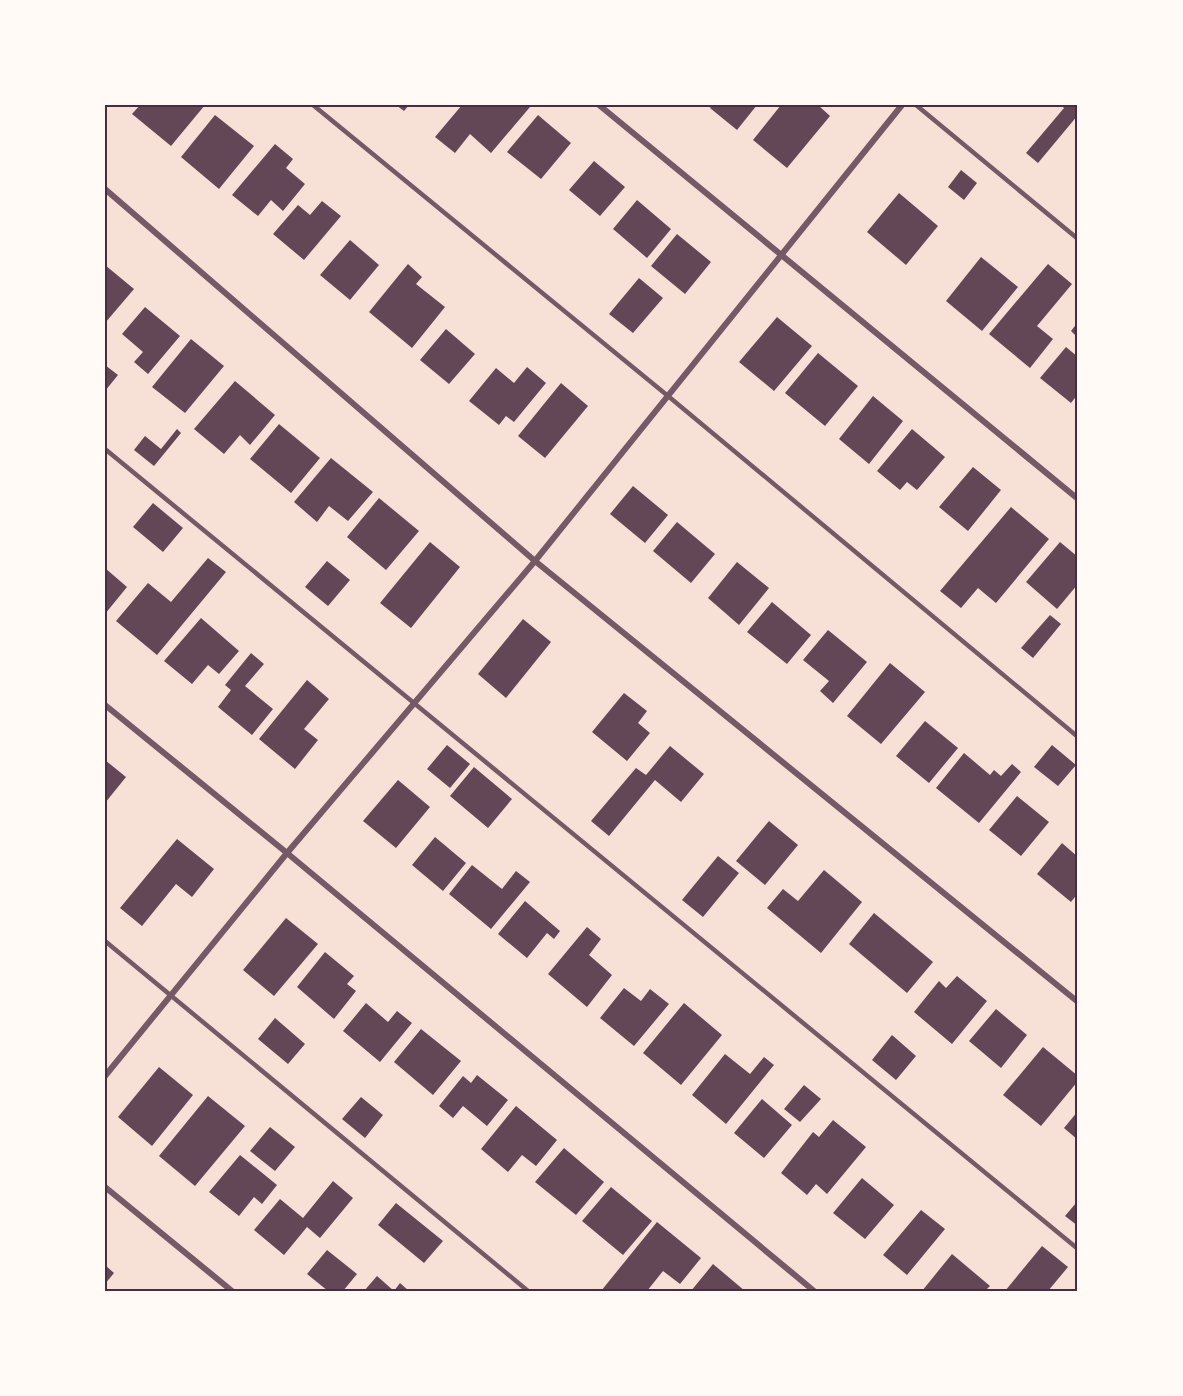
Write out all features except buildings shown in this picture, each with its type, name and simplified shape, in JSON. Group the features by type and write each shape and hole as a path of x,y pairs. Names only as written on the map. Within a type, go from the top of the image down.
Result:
{"street":[{"path":"599,105 1078,499"},
{"path":"105,1076 287,853 535,561 902,105"},
{"path":"105,189 535,561 1078,1002"},
{"path":"105,705 287,853 814,1291"},
{"path":"105,1187 232,1291"}],"lane":[{"path":"313,105 1078,737"},
{"path":"916,105 1078,239"},
{"path":"105,448 1078,1250"},
{"path":"105,941 528,1291"}]}
